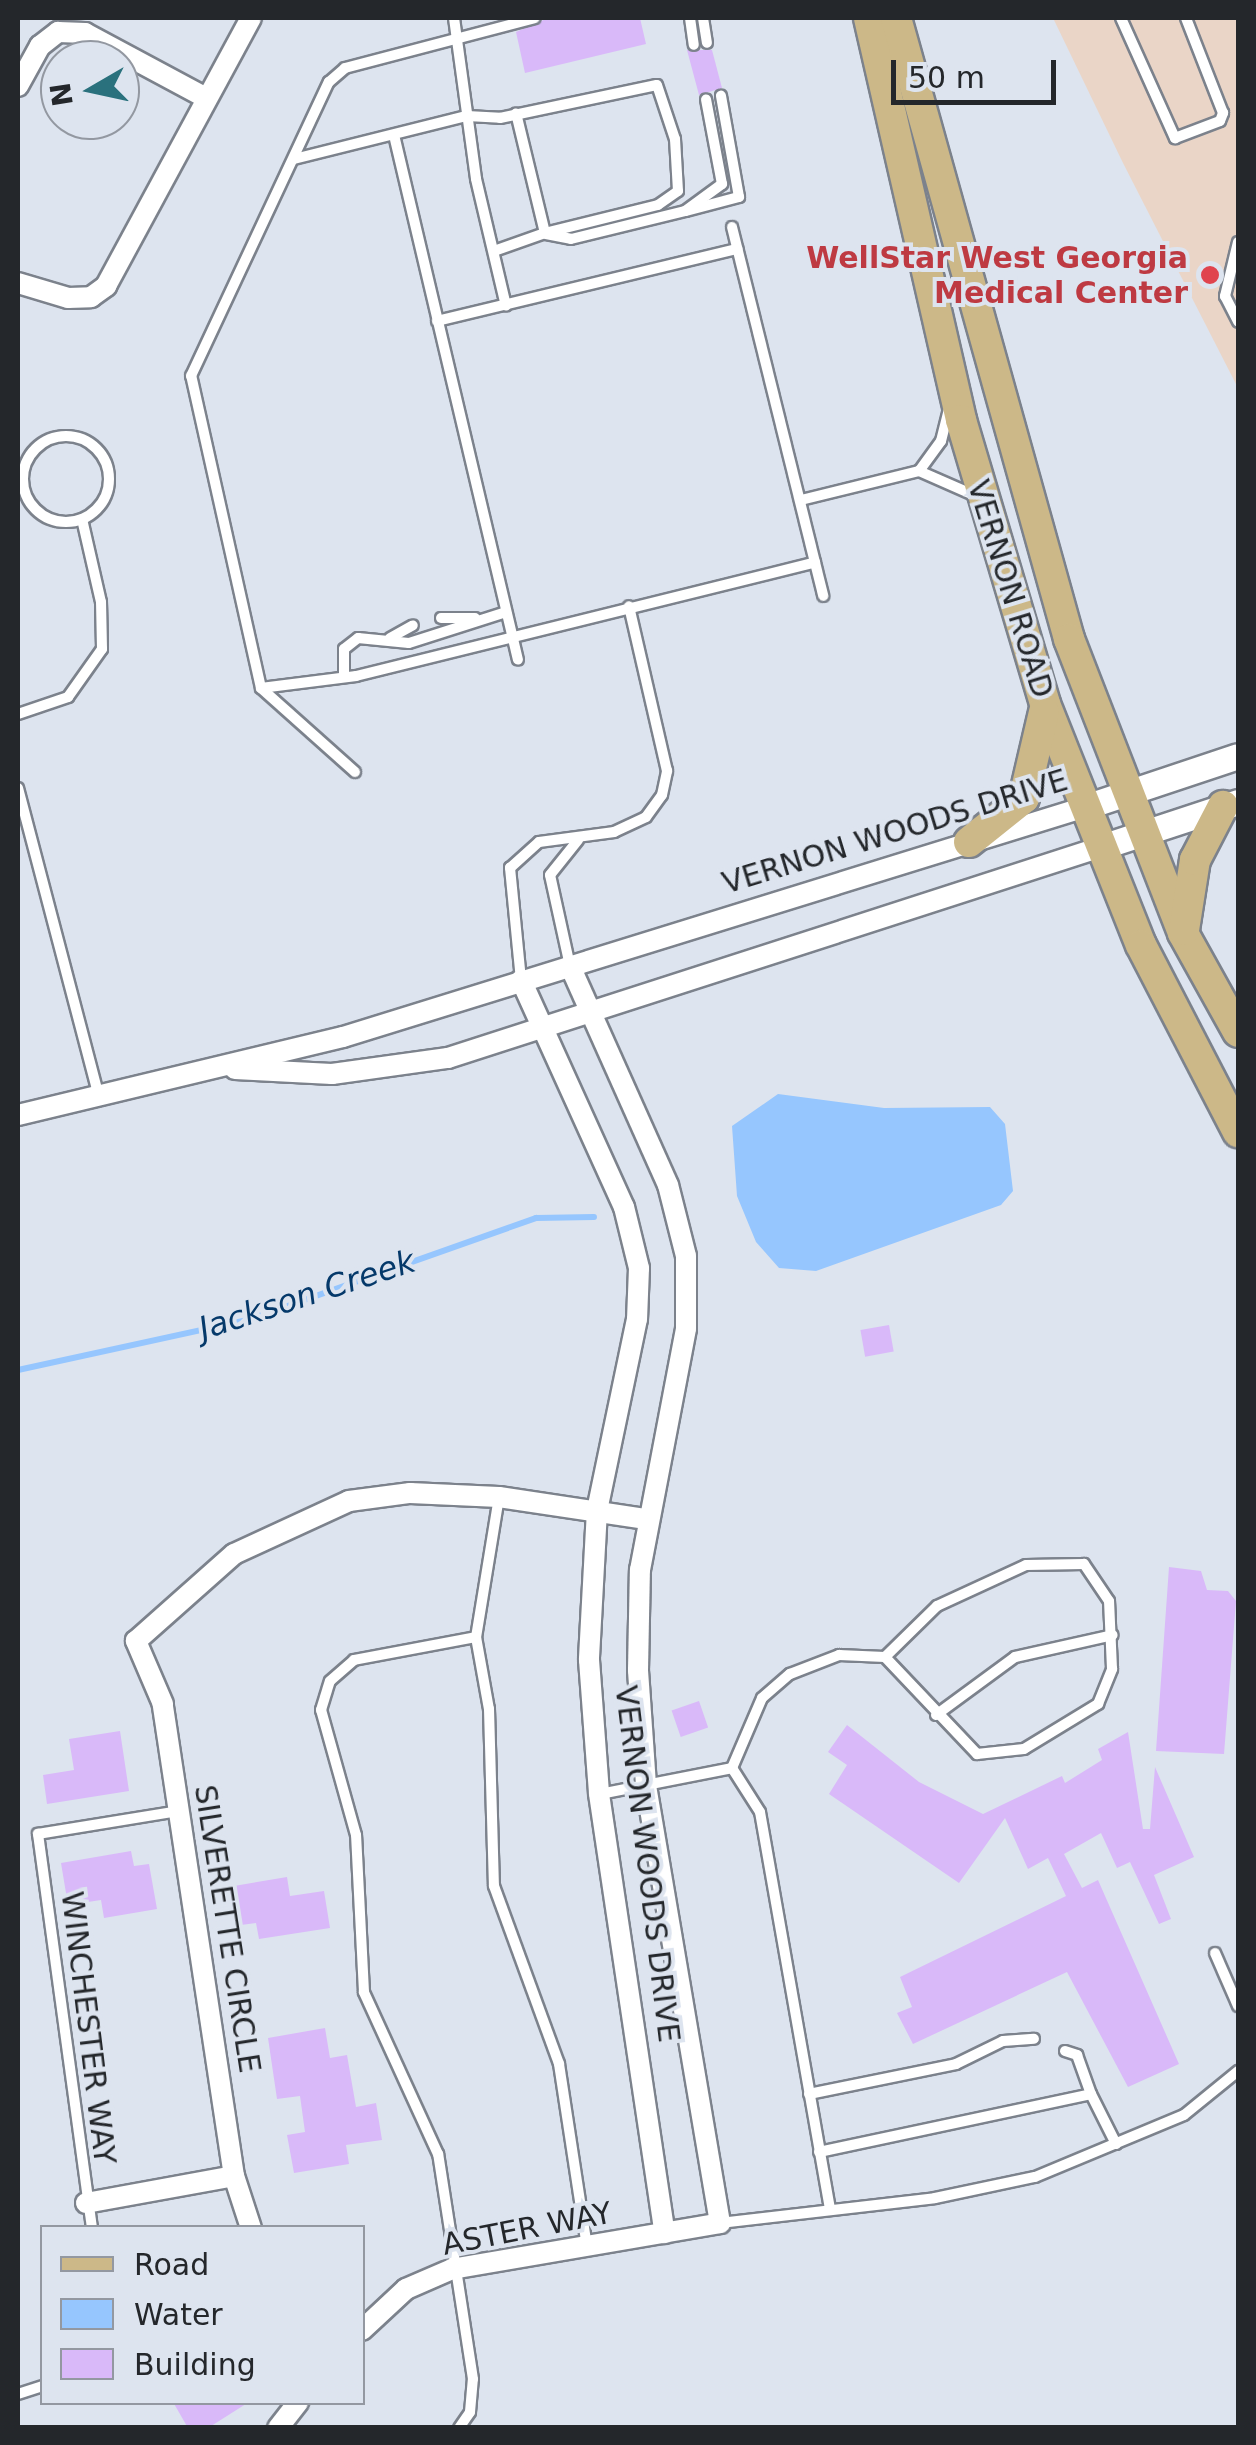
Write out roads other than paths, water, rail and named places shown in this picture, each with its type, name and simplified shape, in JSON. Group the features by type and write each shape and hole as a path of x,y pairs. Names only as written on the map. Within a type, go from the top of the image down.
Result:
{"main road":[{"name":"VERNON ROAD","path":"869,18 982,500 1045,704 1098,848 1238,1132"},
{"name":"VERNON ROAD","path":"896,18 1031,518 1141,834 1184,933 1238,1032"},
{"path":"969,842 1024,798 1040,758 1045,704"},
{"path":"1184,933 1195,860 1231,804"}],"street":[{"path":"18,284 68,298 90,297 106,286 250,18"},
{"path":"18,86 40,46 58,32 85,33 206,98"},
{"name":"VERNON WOODS DRIVE","path":"665,2233 598,1794 590,1660 597,1510 637,1319 639,1268 624,1207 521,980 1082,808 1238,756"},
{"path":"209,1067 377,1071 542,1029 1231,804"},
{"name":"VERNON WOODS DRIVE","path":"570,966 668,1185 686,1256 686,1328 646,1519 638,1620 646,1784 720,2223"},
{"path":"18,1114 343,1038 521,980"},
{"name":"SILVERETTE CIRCLE","path":"250,2225 234,2176 163,1704 136,1641 207,1572 320,1509 410,1492 498,1497"},
{"path":"498,1497 646,1519"},
{"path":"86,2203 234,2176"},
{"name":"ASTER WAY","path":"373,2306 452,2268 720,2223"},
{"path":"278,2428 296,2405"}],"lane":[{"path":"454,18 466,116 506,306"},
{"path":"355,772 261,688 191,376 329,82 345,68 459,39 490,18"},
{"path":"475,30 534,18"},
{"path":"690,18 694,45"},
{"path":"703,18 708,42"},
{"path":"1121,18 1174,138 1220,121 1223,113 1186,18"},
{"path":"294,159 466,116 516,113 658,85 675,139 678,192 658,205 545,233 494,251"},
{"path":"545,233 570,238 739,197 722,96"},
{"path":"685,211 722,184 706,98"},
{"path":"516,113 545,233"},
{"path":"394,135 518,660"},
{"path":"732,226 802,500 822,596"},
{"path":"1238,242 1226,296 1238,322"},
{"path":"438,321 738,249"},
{"path":"919,471 941,440 954,389"},
{"path":"79,438 108,468 106,496 82,519 46,518 27,497 24,470 51,439 79,438"},
{"path":"802,500 919,471 952,480 982,500"},
{"path":"18,714 68,696 102,649 101,602 82,519"},
{"path":"261,688 344,677 815,562"},
{"path":"521,980 510,868 539,842 580,838 646,817 662,795 664,757 629,606"},
{"path":"442,618 476,618 506,612"},
{"path":"344,677 344,649 358,638 390,638 409,643 460,631 476,618"},
{"path":"390,638 413,625"},
{"path":"18,788 98,1094"},
{"path":"570,966 550,875 580,838"},
{"path":"498,1497 476,1637 490,1709 494,1886 559,2064 586,2248"},
{"path":"732,1768 762,1698 790,1674 840,1655 885,1657 958,1592 1050,1560 1084,1564 1100,1579 1113,1635 1108,1686 1098,1704 1044,1741 989,1758 936,1715 885,1657"},
{"path":"936,1715 1015,1656 1113,1635"},
{"path":"460,2428 470,2412 473,2379 433,2132 364,1992 356,1834 321,1710 330,1682 354,1660 476,1637"},
{"path":"598,1794 732,1768"},
{"path":"732,1768 760,1812 830,2209"},
{"name":"WINCHESTER WAY","path":"91,2225 38,1834 179,1811"},
{"path":"1216,1953 1238,2006"},
{"path":"809,2094 956,2064 1002,2041 1034,2039"},
{"path":"1065,2051 1077,2056 1116,2144"},
{"path":"720,2223 1035,2177 1184,2116 1238,2071"},
{"path":"820,2152 1092,2094"}],"water":[{"path":"778,1094 884,1108 990,1107 1005,1124 1013,1191 1001,1205 816,1271 779,1268 756,1242 737,1196 732,1126"}],"waterway":[{"name":"Jackson Creek","path":"18,1370 248,1320 536,1218 594,1217"}],"place":[{"name":"WellStar West Georgia Medical Center","path":"1210,275"}]}
